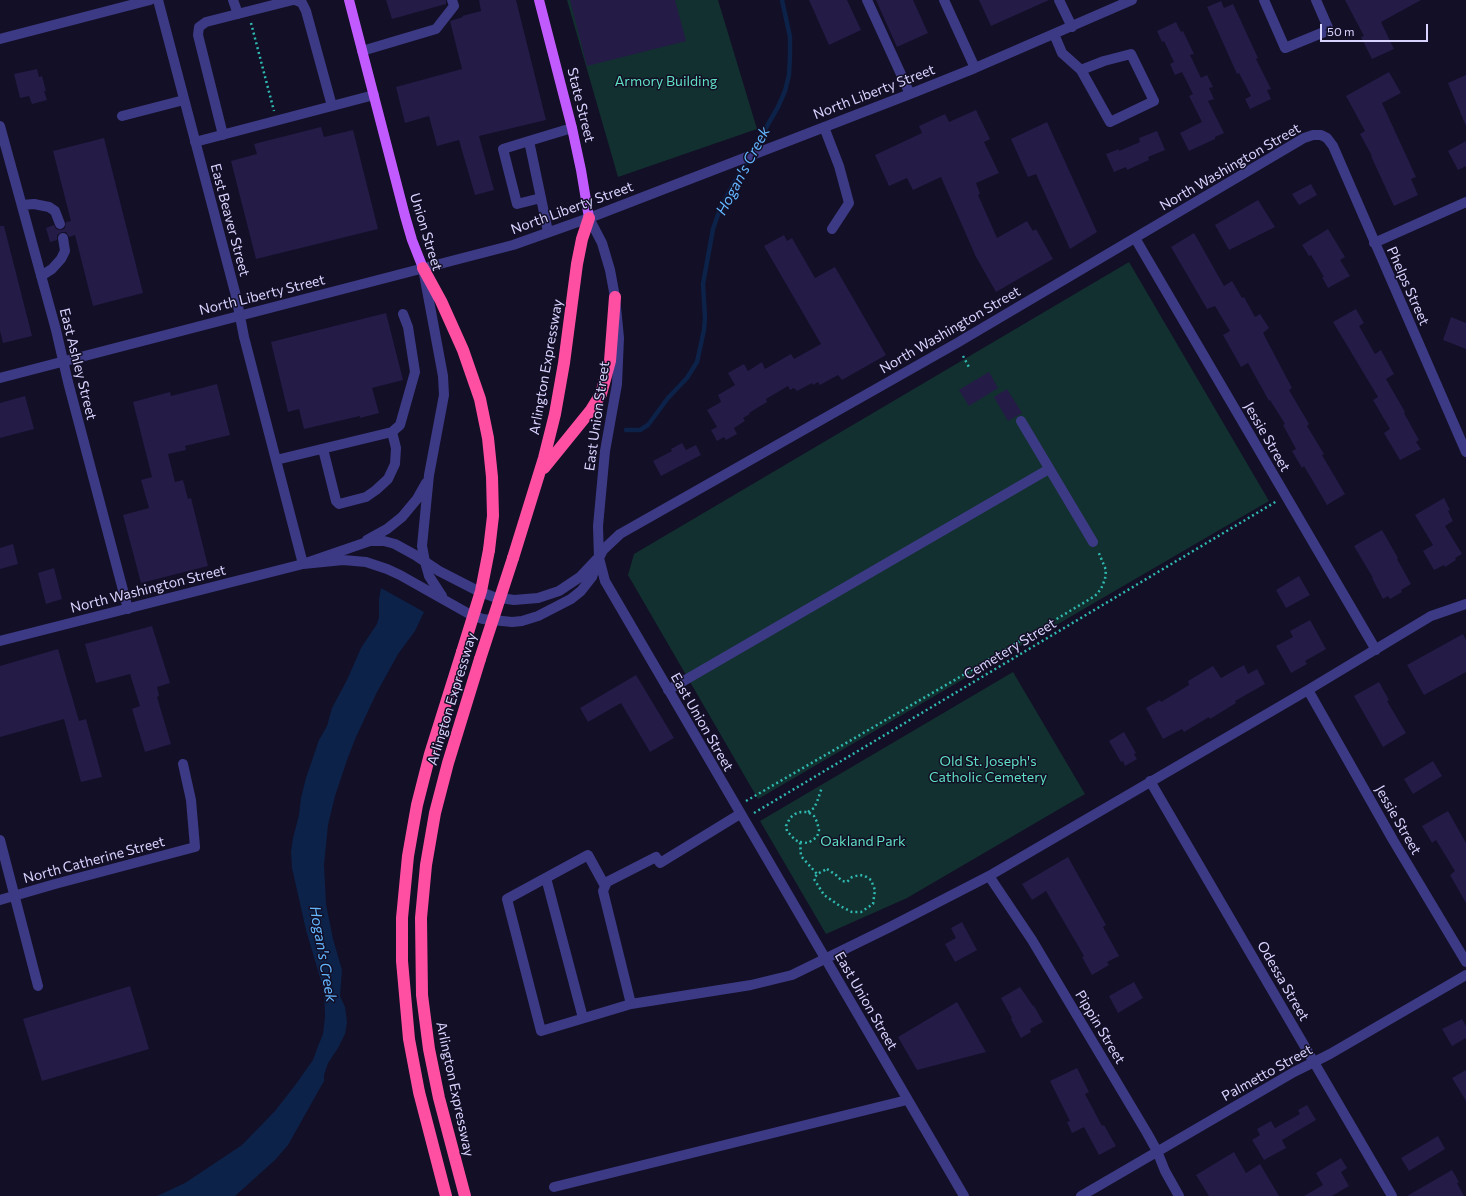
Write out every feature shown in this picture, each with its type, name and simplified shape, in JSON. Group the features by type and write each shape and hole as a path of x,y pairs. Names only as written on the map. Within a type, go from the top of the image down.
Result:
{"highway":[{"name":"Arlington Expressway","path":"465,1196 439,1098 429,1049 422,995 421,918 426,865 437,807 448,763 537,480 556,408 564,363 577,264 582,239 589,218"},
{"name":"Arlington Expressway","path":"424,268 464,350 480,399 488,438 492,477 493,516 489,550 481,591 430,754 417,805 408,856 402,918 403,974 409,1039 419,1092 446,1196"},
{"path":"537,480 548,461 591,410 601,394 610,361 615,297"}],"main road":[{"name":"Union Street","path":"349,0 409,228 424,268"},
{"name":"State Street","path":"539,0 572,128 589,218"}],"street":[{"path":"0,39 150,0"},
{"name":"East Beaver Street","path":"158,0 303,564"},
{"path":"233,0 238,14"},
{"path":"362,50 436,29 454,6 452,0"},
{"path":"867,0 910,94"},
{"path":"944,0 975,68"},
{"path":"1060,0 1072,27"},
{"name":"North Liberty Street","path":"0,378 501,249 589,218 910,94 1072,27 1132,0"},
{"path":"1264,0 1285,48 1329,30 1316,0"},
{"path":"223,135 198,35 199,28 206,22 238,14 274,2 297,1 306,11 332,106"},
{"path":"1054,34 1062,53 1081,70 1110,122 1154,101 1131,54 1081,70"},
{"path":"195,142 374,95"},
{"path":"122,116 184,100"},
{"name":"East Ashley Street","path":"0,126 56,330 63,362 128,609"},
{"path":"824,127 839,166 849,203 832,228"},
{"path":"541,198 517,204 503,149 572,128"},
{"name":"North Washington Street","path":"0,641 303,564 358,544 374,540 388,542 409,551 439,571 478,591 501,598 520,600 538,598 559,591 580,577 599,558 607,546 620,534 957,343 1304,138 1313,135 1321,135"},
{"name":"Phelps Street","path":"1321,135 1327,138 1333,146 1466,452"},
{"path":"529,141 548,232"},
{"path":"1374,243 1466,202"},
{"path":"22,204 34,204 49,207 55,211 60,224"},
{"name":"East Union Street","path":"589,218 602,243 606,257 615,297 619,332 619,359 616,389 605,451 599,505 597,535 602,574 609,589 964,1196"},
{"path":"41,276 61,259 65,251 63,238"},
{"name":"Jessie Street","path":"1135,238 1376,650"},
{"name":"Union Street","path":"424,268 444,389 443,407 429,475 422,538 425,562 432,582 443,598"},
{"path":"276,460 392,432 400,425 415,372 408,328 403,314"},
{"path":"1021,421 1093,542"},
{"path":"323,449 336,501 339,504 366,497 388,479 395,464 396,448 392,432"},
{"path":"668,690 1049,469"},
{"name":"Union Street","path":"358,544 387,529 402,517 419,496 429,475"},
{"name":"North Washington Street","path":"303,564 343,560 373,564 400,575 471,614 483,619 512,622 533,618 549,611 581,591 592,577 599,558"},
{"path":"605,886 588,855 507,899 541,1031 631,1004 758,983 792,974 890,927 989,876 1376,650 1431,616 1466,604"},
{"name":"Jessie Street","path":"1308,690 1393,840 1466,962"},
{"name":"North Catherine Street","path":"0,900 194,848 191,800 183,764"},
{"name":"Odessa Street","path":"1150,781 1392,1196"},
{"path":"631,1004 603,891 607,882 656,856 660,864 740,814"},
{"path":"0,840 38,986"},
{"name":"Pippin Street","path":"989,876 1032,940 1158,1151 1165,1171 1179,1196"},
{"path":"546,878 583,1018"},
{"name":"Palmetto Street","path":"1081,1196 1294,1072 1330,1054 1466,975"},
{"path":"554,1187 907,1100"}],"path":[{"path":"252,26 275,111"},
{"path":"963,356 970,369"},
{"name":"Cemetery Street","path":"740,814 1286,496"},
{"path":"740,814 953,681 1095,596 1101,589 1105,579 1106,570 1093,542"},
{"path":"808,812 814,816 819,830 817,837 808,843 800,842 790,836 786,826 790,818 795,814 808,812 814,808 822,787"},
{"path":"800,842 801,856 817,874"},
{"path":"827,870 836,875 842,881 847,882 852,877 860,875 866,876 870,880 875,890 873,904 862,912 852,912 840,906 824,895 814,879 817,874 827,870"}],"green space":[{"name":"Armory Building","path":"567,0 718,0 757,129 618,177"},
{"path":"1129,262 1269,501 758,799 628,575 634,554"},
{"path":"1013,672 1085,794 907,898 826,934 760,821"}],"water":[{"path":"381,588 424,612 415,631 398,654 376,694 356,737 335,796 328,825 324,865 326,904 333,939 342,970 340,996 345,1007 347,1022 345,1034 328,1063 324,1075 324,1081 288,1145 275,1160 235,1196 157,1196 185,1183 242,1145 275,1111 296,1084 313,1060 323,1034 325,1016 324,991 306,930 292,868 291,852 306,778 319,740 327,726 332,708 347,680 361,648 377,624 379,617 379,599"}],"building":[{"path":"386,0 446,0 446,4 392,19"},
{"path":"479,0 516,0 546,120 479,136 494,190 475,195 459,140 437,146 429,116 405,123 396,87 462,69 450,21 481,11"},
{"path":"570,0 675,0 686,41 587,66"},
{"path":"809,0 847,0 861,30 829,45"},
{"path":"876,0 913,0 928,33 897,47"},
{"path":"979,0 1049,0 991,26"},
{"path":"1345,0 1421,0 1381,22 1394,49 1372,59 1361,37 1364,36"},
{"path":"1221,1 1224,8 1233,4 1258,58 1256,59 1271,89 1267,90 1271,99 1250,109 1245,99 1251,96 1239,73 1237,74 1207,7"},
{"path":"1176,22 1181,32 1183,31 1194,54 1190,55 1201,78 1207,75 1213,87 1209,88 1214,99 1208,101 1224,133 1215,137 1215,139 1189,151 1180,133 1202,122 1189,96 1193,94 1182,72 1175,75 1170,64 1174,62 1164,41 1162,42 1157,31"},
{"path":"37,69 39,77 42,76 47,100 32,104 29,96 20,98 14,74"},
{"path":"1389,72 1401,93 1382,103 1416,177 1411,179 1418,195 1394,206 1372,156 1360,134 1365,131 1346,96"},
{"path":"1466,75 1466,126 1448,83"},
{"path":"976,110 990,139 984,142 999,173 976,183 980,194 978,195 997,238 1027,221 1033,231 1036,229 1053,259 996,292 976,257 941,177 913,190 907,178 889,186 875,155 922,133 919,126 945,114 949,122"},
{"path":"1047,122 1097,232 1070,249 1036,174 1028,177 1011,139"},
{"path":"321,127 324,137 353,130 378,229 256,259 231,161 257,154 254,144"},
{"path":"1157,131 1165,150 1148,157 1149,160 1127,170 1126,167 1114,172 1106,154 1119,149 1119,151 1140,142 1139,138"},
{"path":"104,138 143,293 93,306 75,235 69,237 66,232 62,232 57,235 57,240 50,242 46,228 54,225 56,229 62,230 65,228 66,222 71,221 53,151"},
{"path":"1466,141 1466,166 1458,170 1448,151"},
{"path":"1311,184 1317,195 1299,205 1292,194"},
{"path":"1258,200 1275,227 1229,250 1215,225"},
{"path":"0,226 4,226 32,336 3,343 0,331"},
{"path":"1328,229 1345,257 1340,260 1350,276 1328,288 1322,277 1324,277 1311,255 1309,256 1302,245"},
{"path":"1194,233 1224,286 1232,281 1242,298 1244,297 1255,317 1260,314 1269,328 1263,333 1292,388 1289,390 1309,424 1307,426 1324,454 1322,455 1345,494 1327,505 1304,466 1302,468 1292,451 1296,449 1283,425 1285,424 1270,400 1269,401 1248,363 1241,367 1223,335 1230,331 1215,306 1207,309 1171,247"},
{"path":"784,235 787,241 792,238 815,278 835,267 886,355 842,380 838,375 820,385 818,382 813,385 812,383 797,391 794,388 790,390 788,386 766,399 767,402 743,418 745,421 734,428 737,434 726,440 724,437 717,441 711,430 717,427 707,410 721,402 718,395 735,385 728,373 744,364 748,371 762,362 765,369 791,354 794,359 821,344 764,246"},
{"path":"1356,309 1364,323 1359,326 1375,354 1381,350 1394,374 1386,379 1419,440 1416,442 1421,449 1400,460 1384,433 1390,429 1373,400 1378,397 1333,322"},
{"path":"386,313 403,380 372,388 379,413 304,429 299,409 288,412 271,342"},
{"path":"1451,317 1466,323 1466,349 1443,340"},
{"path":"989,372 998,388 969,406 959,390"},
{"path":"217,384 230,435 185,446 186,450 168,454 175,482 183,480 188,499 191,498 208,566 141,583 123,515 149,508 141,480 152,477 133,402 170,392 171,396"},
{"path":"1007,389 1022,413 1008,421 994,397"},
{"path":"25,396 34,429 0,438 0,403"},
{"path":"682,443 686,450 696,445 701,455 661,476 653,461 672,451 671,449"},
{"path":"1444,498 1450,510 1448,511 1453,521 1445,526 1462,554 1445,567 1444,565 1434,570 1423,551 1433,545 1415,515"},
{"path":"1382,530 1411,584 1401,590 1402,592 1390,599 1388,596 1383,599 1373,578 1354,546"},
{"path":"13,544 18,564 0,569 0,548"},
{"path":"54,568 62,599 46,604 38,573"},
{"path":"1299,576 1310,595 1286,608 1276,590"},
{"path":"1310,620 1326,649 1305,661 1307,664 1291,673 1276,646 1293,637 1290,631"},
{"path":"152,626 170,683 157,687 159,696 157,697 171,744 145,752 132,709 140,706 130,674 96,683 85,644"},
{"path":"1463,634 1466,640 1466,672 1424,695 1407,665"},
{"path":"58,649 79,721 86,719 102,777 81,782 64,719 0,737 0,666"},
{"path":"1244,665 1248,674 1257,669 1265,684 1235,701 1236,703 1210,719 1209,717 1184,732 1182,729 1163,739 1146,708 1160,700 1161,702 1189,685 1188,681 1213,666 1221,678"},
{"path":"636,675 674,738 650,752 621,703 588,722 580,708"},
{"path":"1379,682 1389,700 1387,701 1406,733 1383,747 1354,696"},
{"path":"1124,732 1136,753 1134,754 1137,759 1125,766 1123,761 1121,762 1109,741"},
{"path":"1433,761 1442,776 1413,794 1404,779"},
{"path":"1448,811 1466,843 1466,903 1450,875 1455,871 1436,840 1432,843 1422,826"},
{"path":"1068,857 1106,925 1103,927 1119,956 1107,962 1109,965 1092,975 1082,957 1084,956 1046,891 1032,900 1022,884"},
{"path":"962,922 977,950 955,962 945,944 956,938 951,928"},
{"path":"1134,982 1143,998 1118,1013 1109,996"},
{"path":"130,986 149,1049 42,1081 23,1019"},
{"path":"1020,987 1034,1006 1043,1022 1030,1029 1031,1032 1021,1038 1001,998"},
{"path":"957,1002 986,1052 917,1070 898,1037"},
{"path":"1462,1019 1466,1026 1466,1038 1452,1046 1442,1029"},
{"path":"1077,1068 1089,1092 1085,1094 1102,1126 1104,1125 1116,1146 1099,1155 1084,1127 1072,1133 1067,1122 1070,1121 1050,1081"},
{"path":"1466,1070 1466,1101 1452,1078"},
{"path":"1307,1105 1316,1120 1282,1140 1286,1148 1264,1160 1252,1140 1260,1135 1257,1129 1271,1121 1275,1128 1300,1114 1298,1110"},
{"path":"1438,1136 1445,1149 1409,1171 1401,1158"},
{"path":"1234,1152 1246,1173 1260,1164 1279,1196 1209,1196 1196,1175"},
{"path":"1341,1158 1347,1168 1341,1172 1349,1186 1332,1196 1304,1196 1323,1185 1316,1173"},
{"path":"1452,1170 1459,1182 1457,1183 1464,1196 1407,1196"}],"waterway":[{"name":"Hogan's Creek","path":"626,430 640,430 648,425 668,398 687,378 697,362 705,318 703,284 713,229 720,209 730,190 778,107 785,91 789,75 790,37 782,0"}],"park label":[{"name":"Old St. Joseph's Catholic Cemetery","path":"988,770"},
{"name":"Oakland Park","path":"863,841"}]}
